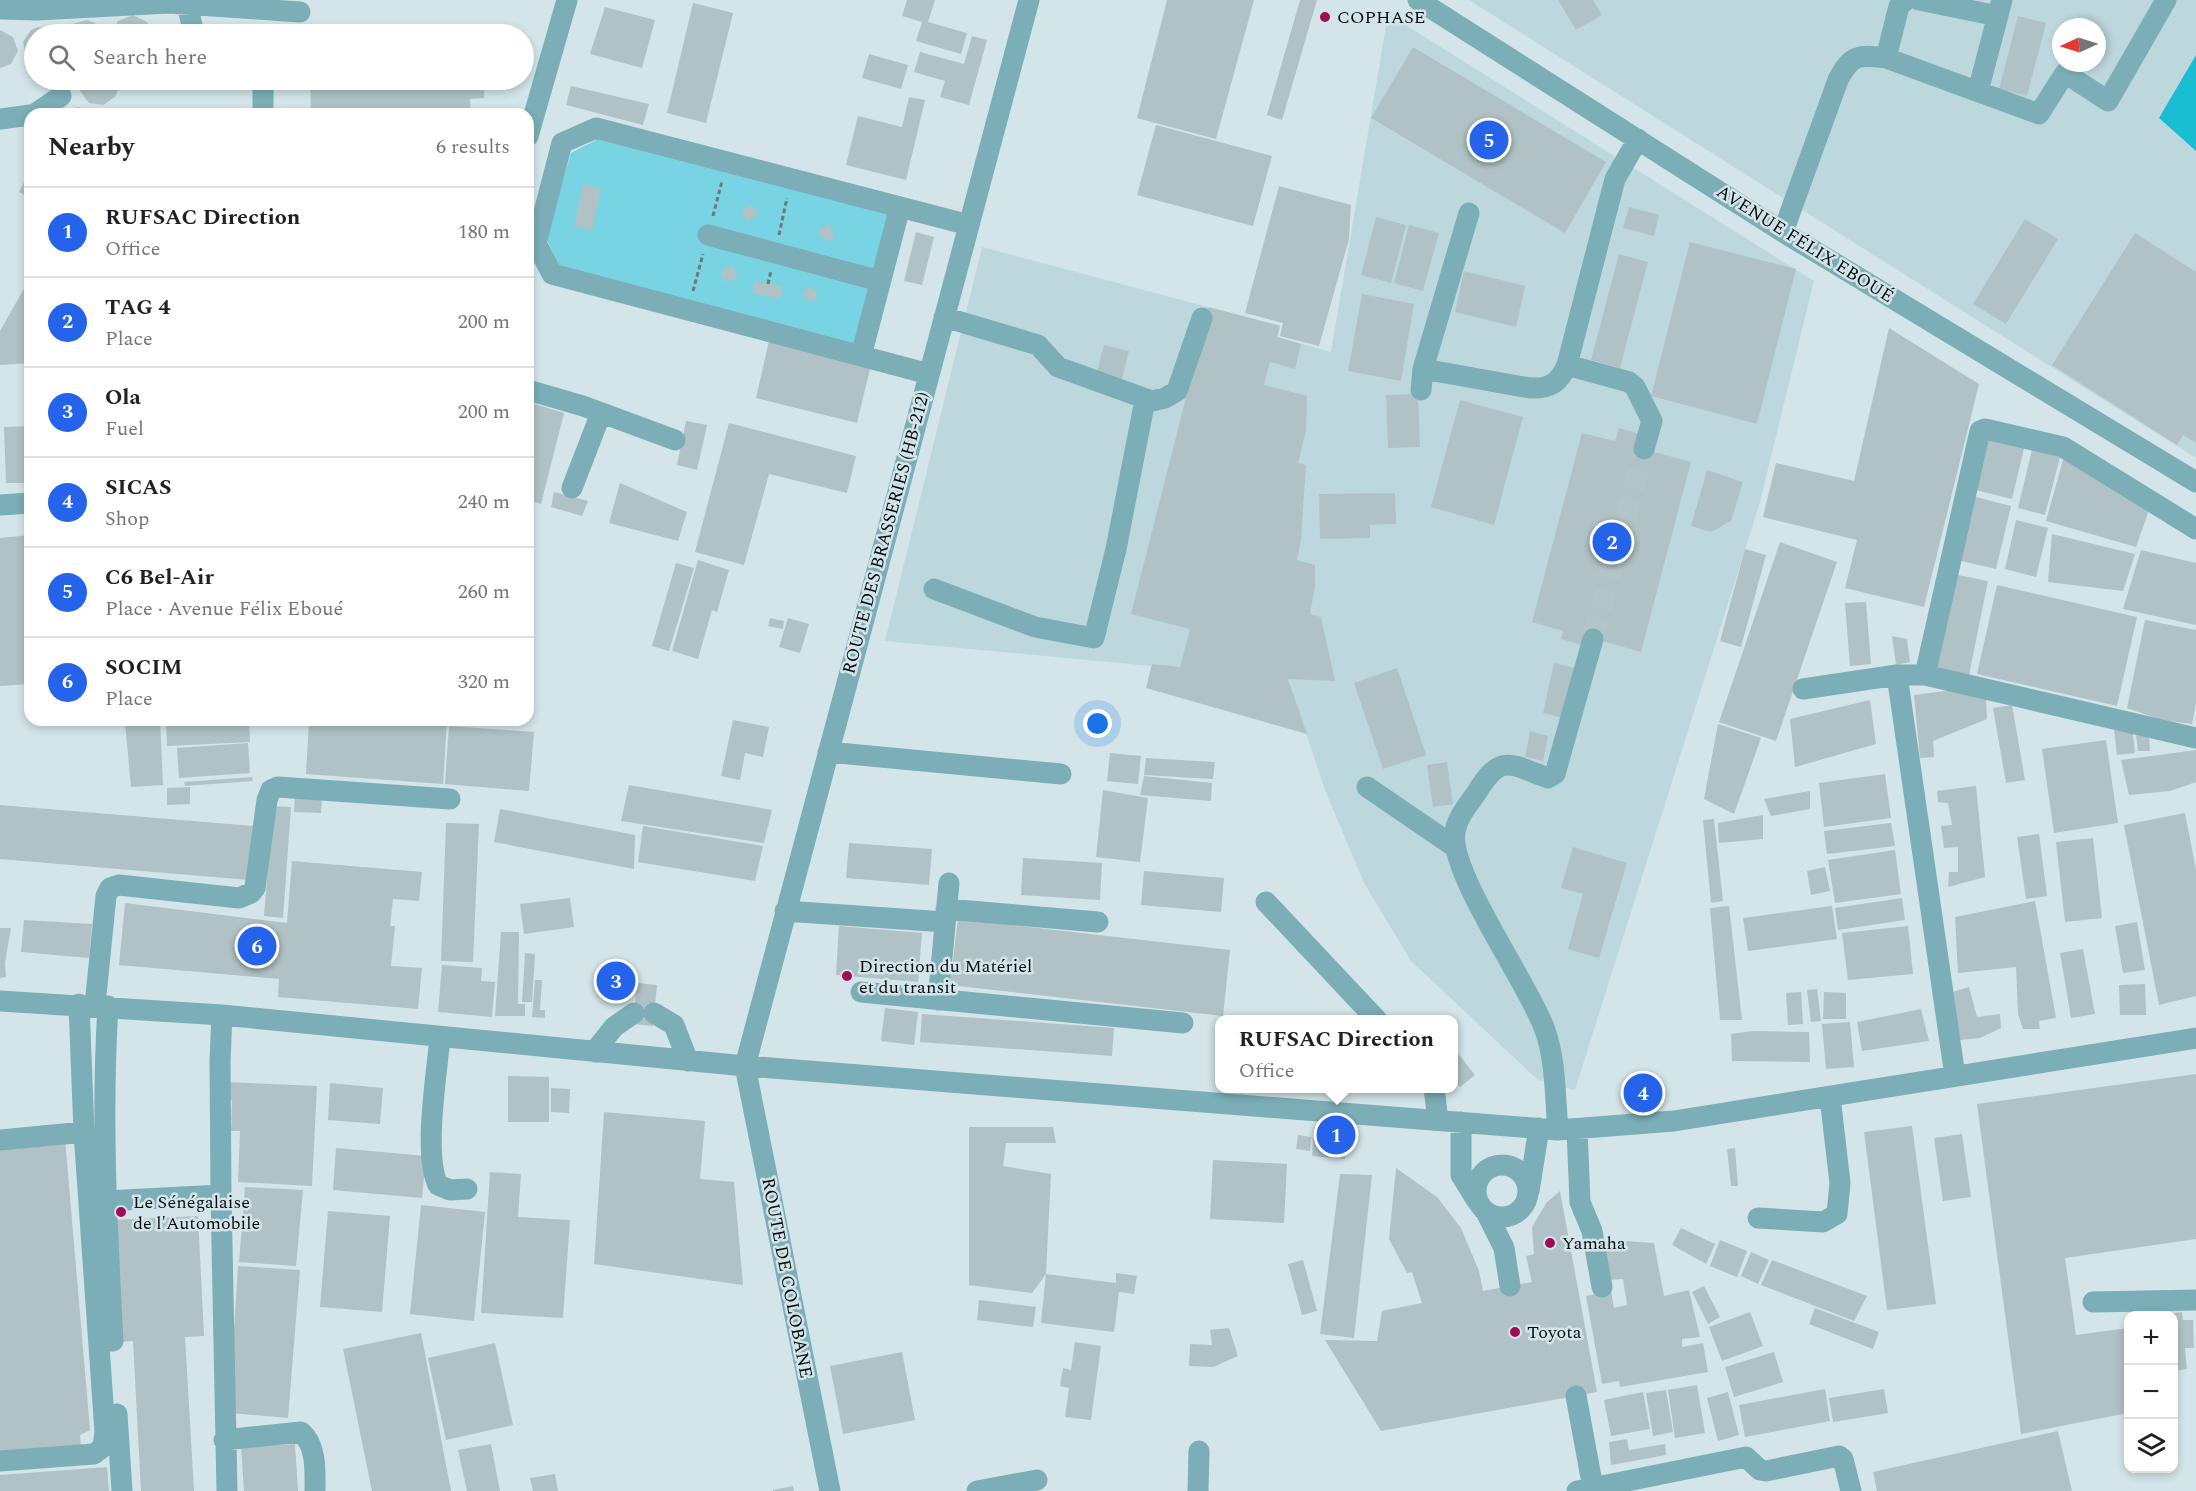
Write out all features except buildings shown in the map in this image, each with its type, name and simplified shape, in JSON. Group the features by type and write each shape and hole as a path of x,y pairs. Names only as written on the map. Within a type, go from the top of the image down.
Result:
{"street":[{"path":"534,115 567,0"},
{"name":"ROUTE DES BRASSERIES (HB-212)","path":"745,1066 1029,0"},
{"name":"AVENUE FÉLIX EBOUÉ","path":"1419,0 1783,232 2196,482"},
{"path":"1886,58 1899,6 1906,0"},
{"path":"1919,0 2000,8 1978,91"},
{"path":"1783,232 1838,80 1846,64 1860,55 1886,58 2039,114 2065,73 2108,101 2166,0"},
{"path":"187,4 192,24"},
{"path":"0,9 37,10 187,4 300,12"},
{"path":"263,90 263,108"},
{"path":"44,108 61,96"},
{"path":"0,119 24,116"},
{"path":"929,374 552,274 536,243 562,143 596,128 969,225"},
{"path":"1469,213 1422,379 1537,389 1555,384 1567,365 1615,179 1638,139"},
{"path":"861,356 900,207"},
{"path":"708,235 880,281"},
{"path":"944,318 1038,345 1058,367 1145,400 1165,398 1177,391 1202,318"},
{"path":"1567,365 1622,379 1635,387 1643,408 1652,421 1644,449"},
{"path":"534,392 675,440"},
{"path":"934,589 1035,627 1094,638 1116,549 1145,400"},
{"path":"572,488 601,413"},
{"path":"1925,675 1980,431 1985,429 2063,447 2196,529"},
{"path":"0,505 24,503"},
{"path":"1593,639 1555,774 1548,778 1510,765 1500,765 1490,771 1459,820 1455,832 1455,847 1470,886 1545,1030 1558,1129 1580,1202 1592,1231 1602,1287"},
{"path":"1897,675 1954,1076"},
{"path":"1803,689 1897,675 1925,675 2196,738"},
{"path":"828,752 1061,774"},
{"path":"1367,787 1455,847"},
{"path":"0,1461 94,1454 103,1447 105,1432 84,1132 94,1005 106,896 110,888 119,885 239,898 251,894 255,888 267,800 271,790 279,788 450,799"},
{"path":"938,1000 949,883"},
{"path":"1266,902 1372,1015"},
{"path":"785,911 1098,922"},
{"path":"861,992 1183,1023"},
{"path":"0,1000 222,1015 745,1066 1558,1129 1674,1121 2196,1038"},
{"path":"94,1005 105,1057 106,1201 122,1491"},
{"path":"594,1052 614,1027 644,1013 674,1025 688,1061"},
{"path":"222,1015 219,1061 224,1440 227,1491"},
{"path":"440,1037 434,1108 434,1175 438,1185 467,1189"},
{"name":"ROUTE DE COLOBANE","path":"745,1066 830,1491"},
{"path":"1435,1093 1438,1120"},
{"path":"1758,1218 1823,1222 1836,1214 1840,1183 1830,1097"},
{"path":"1459,1157 1475,1167 1495,1164 1508,1165 1519,1170 1527,1182 1522,1204 1507,1217 1496,1217 1482,1207 1463,1180 1459,1157 1461,1122"},
{"path":"1504,1248 1558,1129"},
{"path":"0,1140 84,1132"},
{"path":"1495,1164 1486,1169 1478,1179 1475,1190 1504,1248 1510,1286"},
{"path":"106,1201 221,1195"},
{"path":"2093,1302 2196,1300"},
{"path":"1576,1396 1585,1489 1746,1457 1760,1470 1766,1471 1839,1456 1842,1459 1851,1491"},
{"path":"224,1440 301,1432 309,1440 315,1465 315,1491"},
{"path":"1198,1491 1199,1451"},
{"path":"977,1491 1037,1480"}],"path":[{"path":"768,284 791,179"}],"shaded area":[{"path":"1469,0 2196,0 2196,458"},
{"path":"1388,14 1814,281 1760,502 1575,1090 1538,1080 1411,961 1364,883 1325,790 1288,679 885,641 982,247 1280,326 1278,337 1331,352"},
{"path":"2196,55 2196,151 2159,118"},
{"path":"598,139 890,213 854,347 560,268 546,238 571,153"}],"tunnel":[{"path":"1593,639 1644,449"}],"place":[{"name":"COPHASE","path":"1325,17"},
{"name":"C6 Bel-Air","path":"1489,140"},
{"name":"TAG 4","path":"1612,542"},
{"name":"SOCIM","path":"257,946"},
{"name":"Direction du Matériel et du transit","path":"847,976"},
{"name":"Ola","path":"616,981"},
{"name":"SICAS","path":"1643,1093"},
{"name":"RUFSAC Direction","path":"1336,1135"},
{"name":"Le Sénégalaise de l'Automobile","path":"121,1212"},
{"name":"Yamaha","path":"1550,1243"},
{"name":"Toyota","path":"1515,1332"}]}
